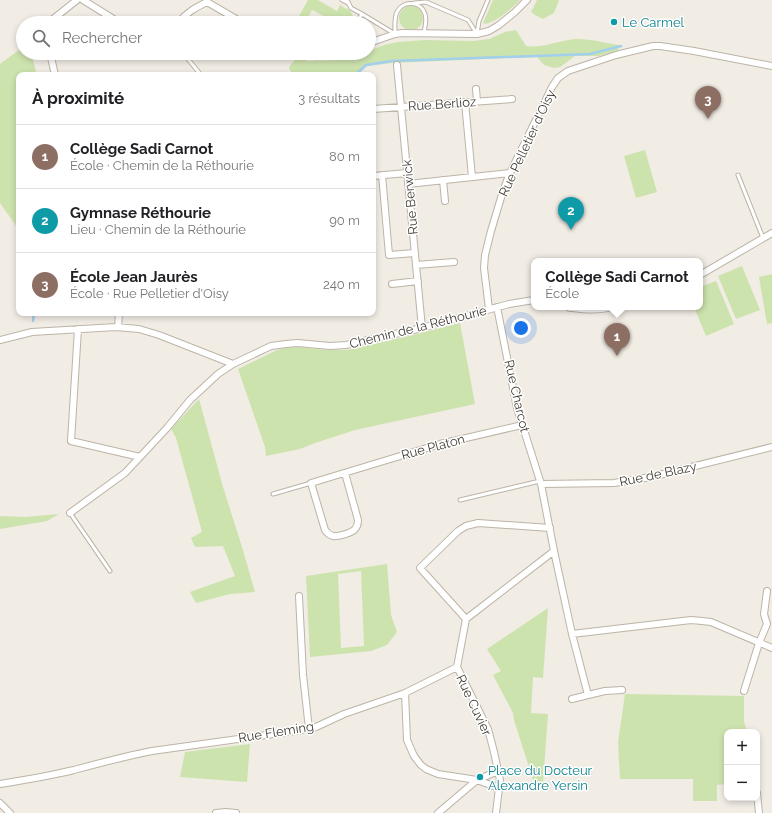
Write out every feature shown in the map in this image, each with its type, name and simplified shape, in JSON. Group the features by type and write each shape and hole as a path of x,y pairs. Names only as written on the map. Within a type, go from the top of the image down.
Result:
{"street":[{"path":"57,16 77,0"},
{"path":"83,0 109,16"},
{"path":"376,41 395,34 476,34 488,31 515,12 527,0"},
{"path":"185,16 195,8 207,2 229,15"},
{"name":"Rue Pelletier d'Oisy","path":"489,309 484,268 485,255 503,191 510,173 552,87 558,78 568,71 616,54 653,46 735,58 772,66"},
{"path":"52,60 54,72"},
{"name":"Rue Berwick","path":"397,65 422,328"},
{"path":"476,89 477,101"},
{"name":"Rue Berlioz","path":"376,109 512,99"},
{"path":"465,102 472,177"},
{"path":"376,176 407,173"},
{"path":"408,184 510,173"},
{"path":"382,175 390,255 415,253"},
{"path":"443,180 445,201"},
{"path":"703,272 772,233"},
{"path":"416,265 454,262"},
{"path":"392,284 418,281"},
{"name":"Chemin de la Réthourie","path":"70,513 125,473 167,428 190,400 218,374 233,364 271,346 298,343 330,346 346,345 422,328 509,304 531,300"},
{"name":"Rue Charcot","path":"497,307 517,408 540,482 572,634 588,695"},
{"path":"118,328 119,316"},
{"path":"78,329 71,441 140,457"},
{"path":"0,340 32,332 78,329 139,329 159,335 233,364"},
{"name":"Rue Platon","path":"311,483 440,444 522,425"},
{"name":"Rue de Blazy","path":"540,482 614,483 651,477 772,448"},
{"path":"311,483 325,530 328,534 335,536 352,532 358,525 358,520 345,472"},
{"path":"466,619 420,568 458,531 466,526 478,523 550,528"},
{"path":"456,667 466,619 554,551"},
{"path":"744,691 759,643 768,624 764,614 767,591"},
{"path":"299,596 303,675 309,729"},
{"path":"572,634 702,620 711,622 772,648"},
{"name":"Rue Fleming","path":"0,784 36,778 152,751 309,729 344,714 405,693 456,667"},
{"name":"Rue Cuvier","path":"456,667 488,729 500,780 496,813"},
{"path":"572,699 605,691 622,690"},
{"path":"405,693 406,740 418,761 426,769 438,774 476,780 500,788"},
{"path":"438,813 476,780 498,771"},
{"path":"758,801 759,813"},
{"path":"0,803 10,813"},
{"path":"216,813 236,813"}],"lane":[{"path":"342,0 348,2 351,8 365,16"},
{"path":"476,34 479,21 488,0"},
{"path":"395,34 396,12 400,7 405,4 426,2 468,20 476,34"},
{"path":"411,3 422,8 425,14 426,19 424,33"},
{"path":"376,22 395,34"},
{"path":"189,60 199,72"},
{"path":"738,175 763,238"},
{"path":"579,310 608,310"},
{"path":"460,500 540,482"},
{"path":"273,494 311,483"},
{"path":"70,513 110,572"}],"green space":[{"path":"308,0 318,0 337,11 340,5 348,9 352,16 324,16 312,10 309,16 299,16"},
{"path":"493,0 520,0 500,17 485,24 483,23"},
{"path":"537,0 559,0 554,13 543,19 531,12"},
{"path":"411,6 419,10 423,18 419,26 411,30 403,26 399,18 403,10"},
{"path":"516,30 526,46 532,47 572,39 593,40 619,45 618,51 599,56 575,56 560,67 554,68 544,65 537,57 392,63 367,66 360,72 292,72 289,68 295,60 376,60 376,48 397,42 425,40 473,41 489,39 505,32"},
{"path":"16,52 16,60 33,60 36,72 16,72 16,226 0,203 0,64"},
{"path":"645,150 657,192 636,198 624,156"},
{"path":"742,266 760,310 736,319 718,276"},
{"path":"772,274 772,323 767,324 759,277"},
{"path":"716,281 734,324 706,336 695,310 703,310 703,286"},
{"path":"460,323 475,404 355,430 300,449 266,456 265,447 238,369 277,350 285,348 298,347 326,350 347,350"},
{"path":"199,399 223,487 255,592 230,594 196,603 190,592 235,576 223,546 195,547 191,538 202,532 176,438 171,429"},
{"path":"59,514 47,521 0,529 0,516 25,517"},
{"path":"387,564 391,615 397,632 387,645 371,651 310,657 306,576","holes":["361,571 364,646 341,648 338,574"]},
{"path":"548,608 543,678 533,677 531,713 548,714 543,783 534,783 513,713 493,675 501,671 487,649"},
{"path":"625,694 744,696 744,721 746,729 724,729 724,784 717,785 717,801 693,801 693,779 620,779 618,742"},
{"path":"250,744 247,782 180,777 185,752"}],"waterway":[{"path":"358,72 366,65 392,61 590,54 621,46"},
{"path":"33,321 34,316"}],"place":[{"name":"Le Carmel","path":"614,22"},
{"name":"École Jean Jaurès","path":"708,119"},
{"name":"Gymnase Réthourie","path":"571,230"},
{"name":"Collège Sadi Carnot","path":"617,356"},
{"name":"Place du Docteur Alexandre Yersin","path":"480,777"}]}
